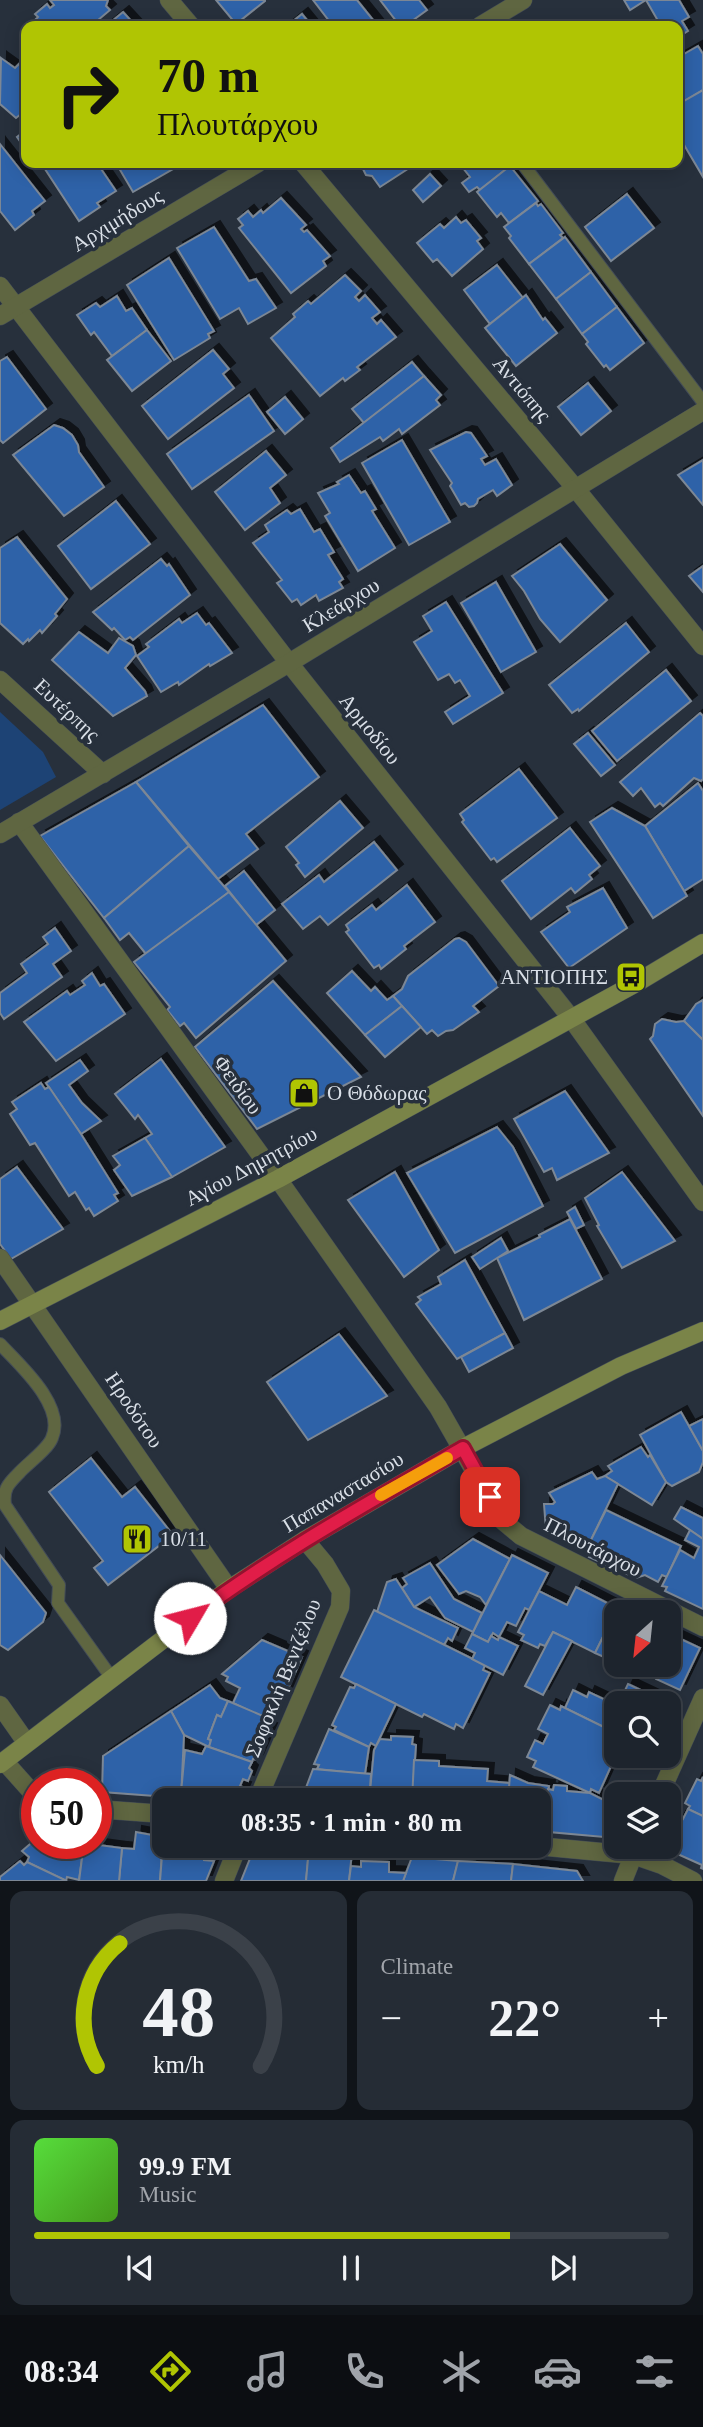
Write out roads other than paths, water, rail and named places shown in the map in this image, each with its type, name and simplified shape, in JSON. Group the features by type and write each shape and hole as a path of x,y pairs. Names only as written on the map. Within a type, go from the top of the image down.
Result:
{"main road":[{"name":"Αγίου Δημητρίου","path":"0,1321 278,1179 703,943"},
{"name":"Παπαναστασίου","path":"2,1762 229,1589 305,1540 463,1448 621,1366 703,1331"}],"street":[{"path":"169,0 187,21"},
{"path":"488,21 523,0"},
{"name":"Αρχιμήδους","path":"8,311 250,168"},
{"name":"Αντιόπης","path":"307,168 576,489 703,646"},
{"name":"Αρμοδίου","path":"0,286 8,311 571,1018 703,1202"},
{"name":"Κλεάρχου","path":"0,834 289,663 703,411"},
{"name":"Ευτέρπης","path":"0,680 103,774"},
{"name":"Φειδίου","path":"19,822 278,1179 438,1407 463,1448"},
{"name":"Ηροδότου","path":"0,1258 229,1589"},
{"name":"Πλουτάρχου","path":"463,1448 503,1521 521,1536 703,1627"},
{"name":"Σοφοκλή Βενιζέλου","path":"263,1788 340,1607 341,1591 325,1564 305,1540"},
{"path":"665,1782 703,1698"},
{"path":"0,1705 26,1742"},
{"path":"2,1762 21,1782"},
{"path":"112,1810 152,1813"},
{"path":"551,1847 604,1849"},
{"path":"224,1881 233,1858"},
{"path":"624,1881 632,1859"},
{"path":"651,1859 693,1881"}],"lane":[{"path":"526,168 703,402"},
{"path":"0,1344 41,1389 52,1409 56,1425 52,1440 8,1483 3,1492 5,1505 60,1585 58,1603 111,1677"}],"place":[{"name":"ΑΝΤΙΟΠΗΣ","path":"631,977"},
{"name":"Ο Θόδωρας","path":"304,1093"},
{"name":"10/11","path":"137,1539"}]}
